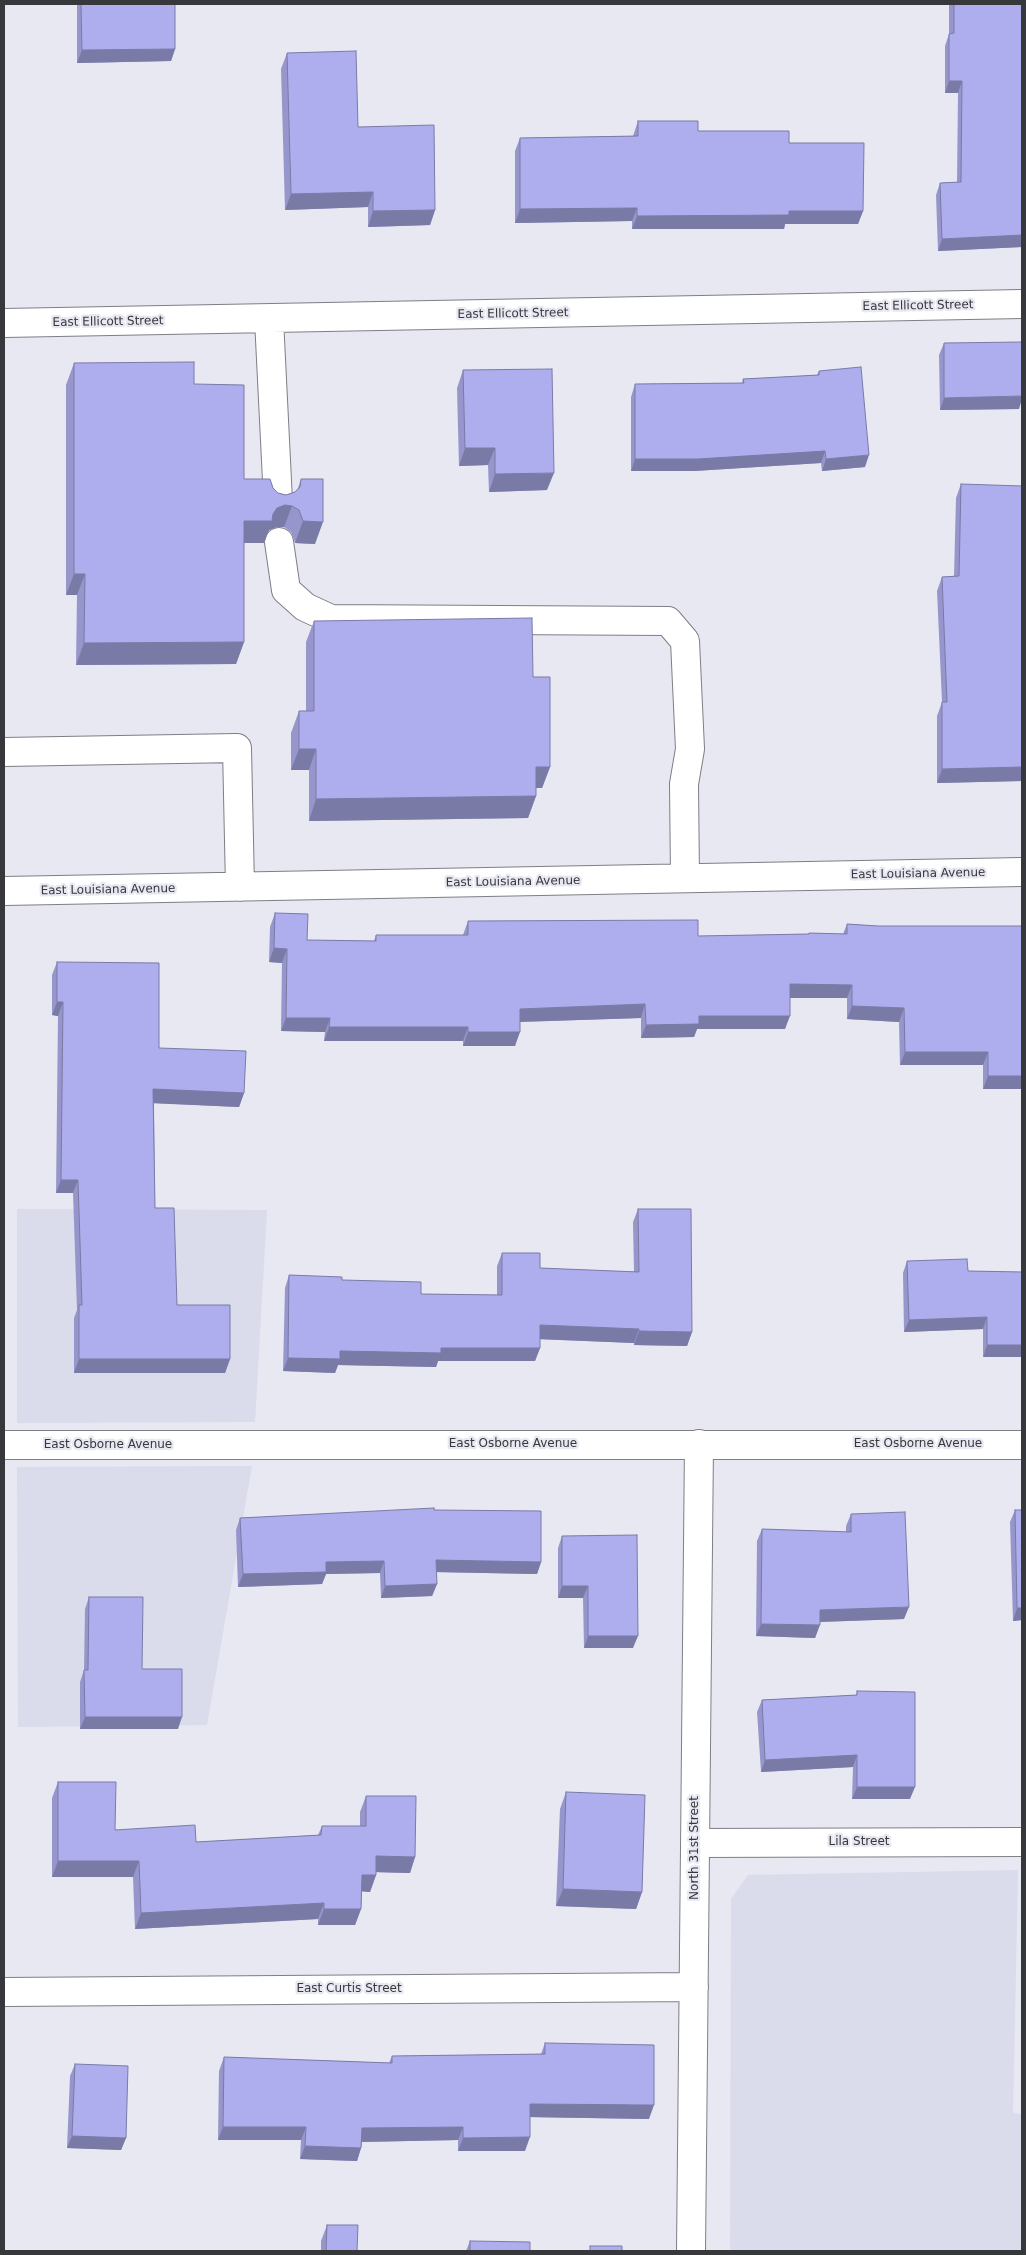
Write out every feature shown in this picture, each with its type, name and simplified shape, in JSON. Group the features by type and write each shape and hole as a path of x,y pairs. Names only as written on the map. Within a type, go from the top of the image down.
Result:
{"street":[{"name":"East Ellicott Street","path":"4,324 1022,304"},
{"path":"269,319 278,501"},
{"path":"279,542 286,590 305,607 331,619 668,621 685,641 690,749 684,784 685,878"},
{"path":"4,752 237,748 240,887"},
{"name":"East Louisiana Avenue","path":"4,892 1022,872"},
{"name":"North 31st Street","path":"691,2251 699,1444"},
{"name":"East Osborne Avenue","path":"4,1445 1022,1445"},
{"name":"Lila Street","path":"695,1843 1022,1842"},
{"name":"East Curtis Street","path":"4,1992 694,1987"}],"shaded area":[{"path":"17,1209 267,1210 255,1422 17,1423"},
{"path":"252,1466 207,1725 18,1727 17,1467"},
{"path":"1018,1870 1013,2113 1022,2114 1022,2251 730,2251 731,1899 748,1875"}],"building":[{"path":"81,4 175,4 175,49 82,50"},
{"path":"954,4 1022,4 1022,235 942,239 940,183 961,182 962,81 949,81 949,34 954,33"},
{"path":"356,51 358,127 434,125 435,210 373,211 373,192 291,194 287,53"},
{"path":"638,121 698,121 698,131 789,131 789,143 864,143 863,211 789,211 789,215 637,216 637,208 520,209 520,138 638,136"},
{"path":"1022,342 1022,396 944,398 944,343"},
{"path":"194,362 194,384 244,385 244,479 270,479 273,488 278,493 286,495 295,492 300,487 301,479 323,479 323,522 303,521 299,510 285,505 277,508 273,514 272,521 244,521 244,642 84,643 85,574 74,574 74,363"},
{"path":"861,367 869,455 826,459 825,451 698,459 635,459 635,384 744,383 743,379 819,375 819,371"},
{"path":"552,369 554,473 495,474 495,448 465,448 463,370"},
{"path":"961,484 1022,486 1022,767 942,769 942,702 947,702 942,577 959,576"},
{"path":"532,618 533,677 550,677 550,767 536,767 536,796 316,799 316,749 299,749 299,711 314,711 314,621"},
{"path":"275,913 308,914 307,940 376,941 376,935 468,935 468,921 698,920 698,936 809,933 847,934 847,924 878,926 1022,926 1022,1076 988,1076 988,1052 905,1052 904,1008 852,1006 852,985 790,984 790,1016 699,1016 699,1024 646,1025 645,1004 520,1009 520,1032 468,1032 468,1027 329,1027 330,1018 286,1018 287,949 274,948"},
{"path":"57,962 159,963 159,1048 246,1051 244,1093 153,1089 155,1208 174,1208 177,1305 230,1305 230,1359 79,1359 79,1305 82,1305 78,1180 61,1180 63,1002 57,1002"},
{"path":"638,1209 691,1209 692,1332 540,1325 540,1348 441,1348 441,1353 340,1351 340,1359 288,1358 289,1275 342,1277 342,1280 421,1282 421,1294 502,1295 502,1253 540,1253 540,1268 639,1272"},
{"path":"967,1259 968,1271 1022,1272 1022,1345 987,1345 987,1317 909,1320 907,1261"},
{"path":"434,1508 434,1510 541,1511 541,1562 436,1560 437,1584 385,1586 384,1561 326,1562 326,1572 243,1574 240,1518"},
{"path":"1015,1510 1022,1510 1022,1608 1017,1608"},
{"path":"905,1512 909,1607 820,1610 820,1625 761,1624 762,1529 851,1532 851,1514"},
{"path":"637,1535 638,1636 588,1636 588,1586 562,1586 562,1536"},
{"path":"89,1597 143,1597 142,1669 182,1669 182,1717 85,1717 84,1670 88,1670"},
{"path":"857,1691 915,1692 915,1787 857,1787 857,1755 765,1760 762,1700 857,1695"},
{"path":"58,1782 116,1782 115,1830 195,1825 196,1842 321,1835 322,1826 366,1826 366,1796 416,1796 415,1857 376,1856 376,1875 362,1875 361,1909 324,1909 324,1903 141,1913 139,1861 58,1861"},
{"path":"566,1792 645,1795 642,1892 563,1889"},
{"path":"545,2043 654,2045 654,2105 530,2104 530,2137 463,2138 463,2127 362,2128 361,2148 305,2146 306,2127 223,2127 224,2057 392,2063 392,2056 545,2054"},
{"path":"75,2064 128,2066 126,2138 72,2136"},
{"path":"327,2225 358,2225 357,2251 326,2251"},
{"path":"470,2241 530,2242 530,2251 470,2251"},
{"path":"590,2246 622,2246 622,2251 590,2251"}]}
